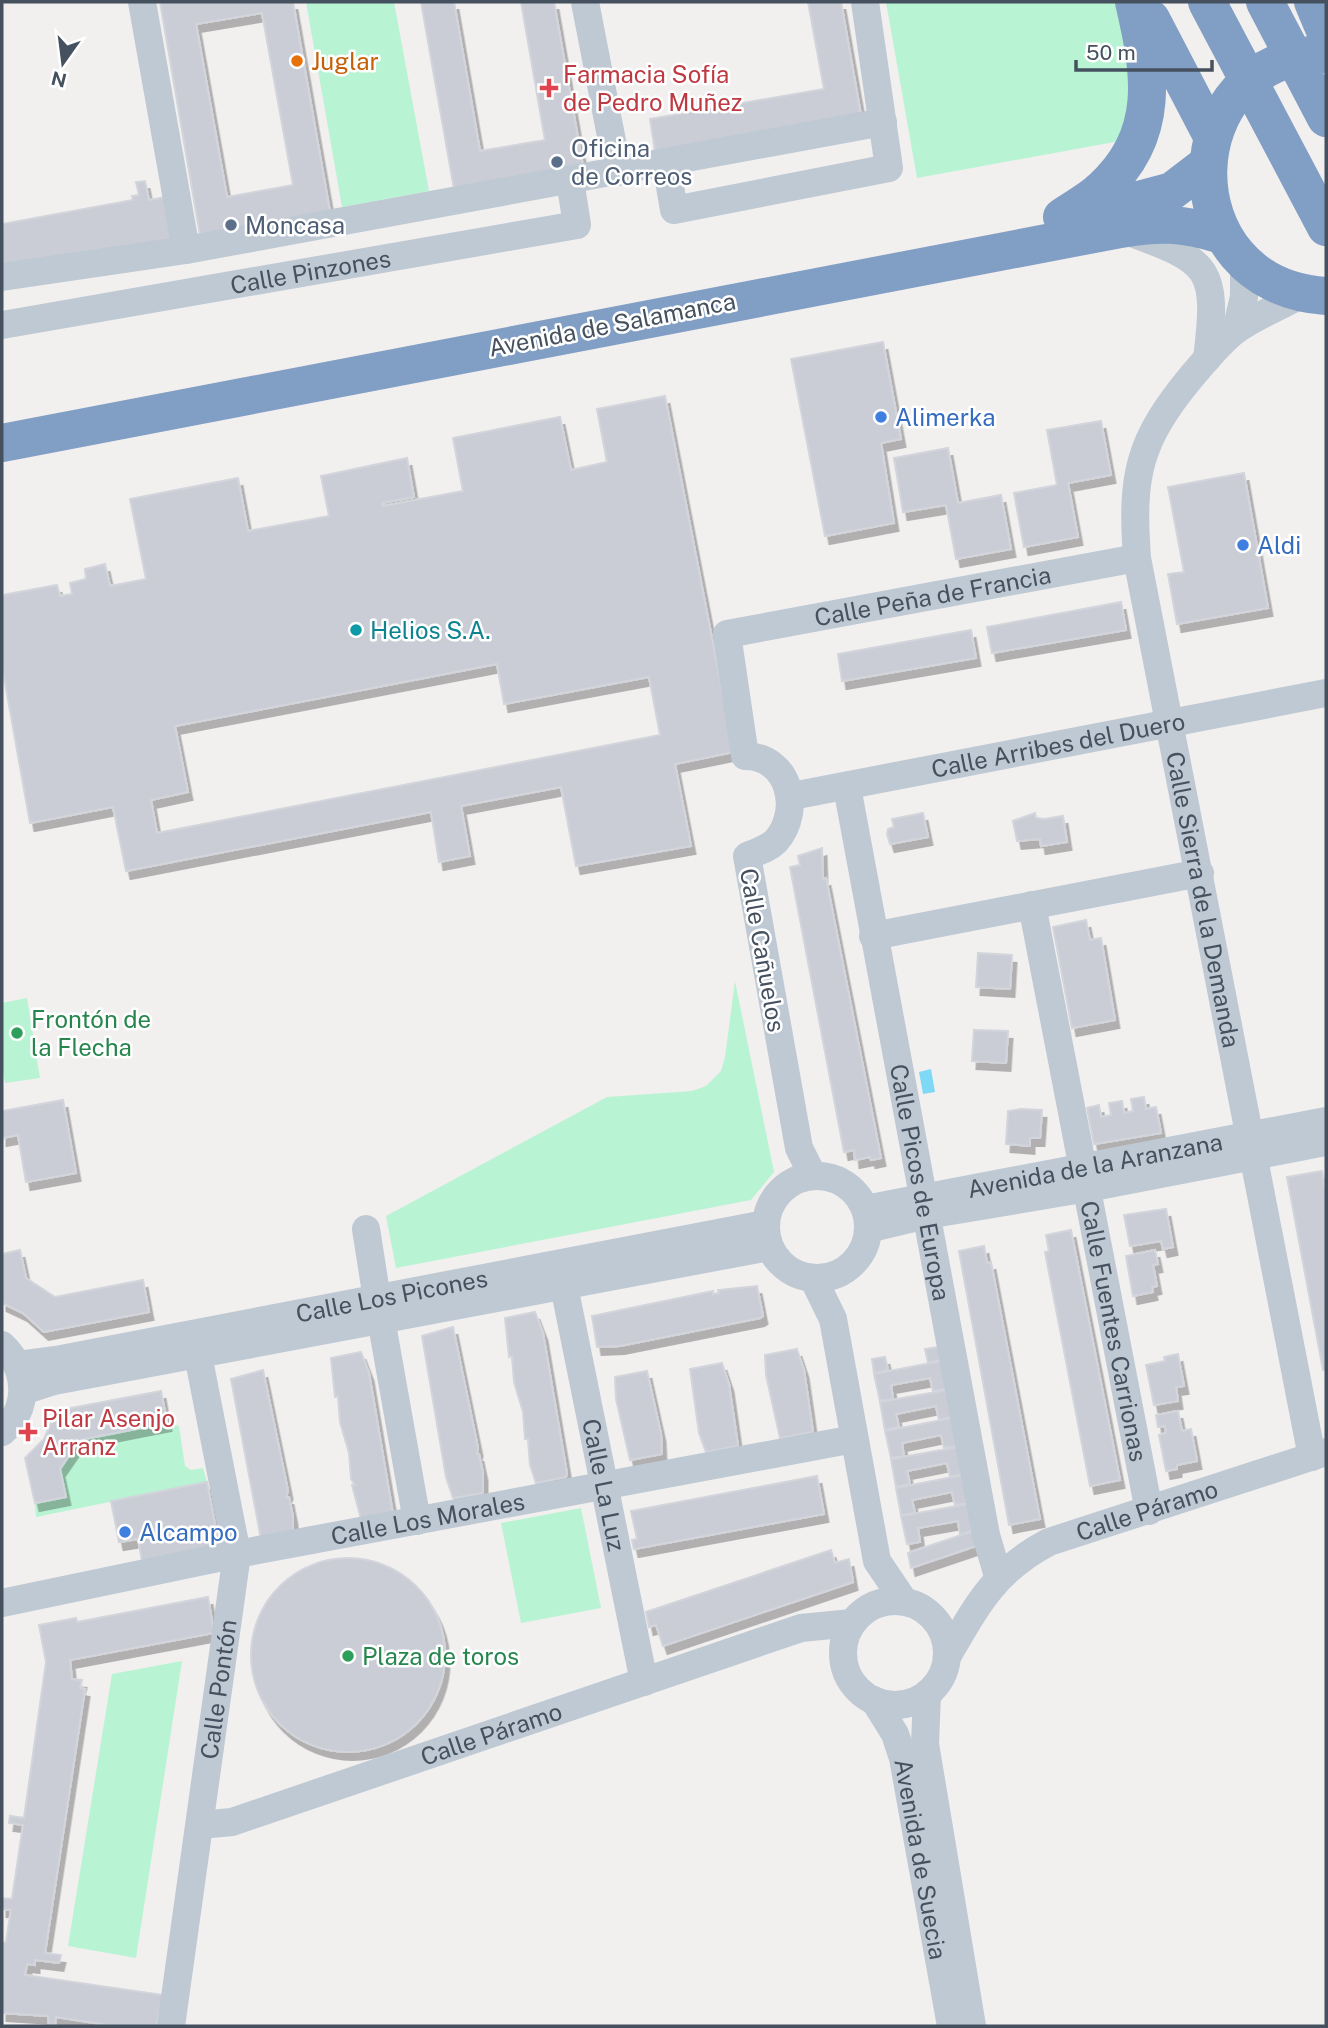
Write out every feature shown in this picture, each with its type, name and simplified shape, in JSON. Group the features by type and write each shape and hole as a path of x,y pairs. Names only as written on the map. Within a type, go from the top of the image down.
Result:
{"highway":[{"path":"1062,217 1103,189 1128,157 1146,121 1149,82 1134,2"},
{"path":"1142,2 1209,150"},
{"path":"1207,2 1326,227"},
{"path":"1313,2 1321,27 1326,33"},
{"path":"1272,17 1326,118"},
{"path":"1233,249 1209,201 1209,150 1227,106 1250,81 1278,63 1311,54 1326,54"},
{"name":"Avenida de Salamanca","path":"2,419 598,308 1134,203 1172,191 1209,150"},
{"name":"Avenida de Salamanca","path":"2,443 1162,222 1187,225 1233,249 1270,282 1314,295"}],"street":[{"path":"142,2 186,250"},
{"path":"585,2 618,172"},
{"path":"666,163 674,209 889,168 865,2"},
{"path":"2,277 186,250 884,122"},
{"name":"Calle Pinzones","path":"2,325 577,225 570,180"},
{"path":"1120,229 1181,254 1203,271 1212,288 1213,315 1207,359"},
{"path":"1233,249 1244,297 1236,330"},
{"name":"Calle Sierra de la Demanda","path":"1314,295 1236,330 1207,359 1162,412 1148,442 1135,486 1137,558 1252,1145 1319,1454"},
{"name":"Calle Peña de Francia","path":"792,796 786,781 774,768 756,756 745,756 727,634 1137,558"},
{"name":"Calle Arribes del Duero","path":"792,796 1326,692"},
{"name":"Calle Picos de Europa","path":"846,787 986,1535 991,1585"},
{"name":"Calle Cañuelos","path":"792,796 786,823 775,842 747,856 803,1178"},
{"path":"873,936 1200,873"},
{"name":"Calle Fuentes Carrionas","path":"1032,905 1149,1511"},
{"name":"Avenida de la Aranzana","path":"866,1219 1252,1145 1326,1121"},
{"name":"Avenida de la Aranzana","path":"1252,1145 1326,1142"},
{"path":"803,1178 834,1178 845,1185 866,1219 861,1252 852,1264 824,1276 787,1268 767,1235 776,1196 803,1178"},
{"path":"366,1229 416,1521"},
{"name":"Calle Los Picones","path":"14,1367 54,1381 198,1355 379,1309 564,1286 767,1235"},
{"name":"Calle Los Picones","path":"14,1367 379,1309 767,1235"},
{"path":"824,1276 877,1561 859,1616 844,1642 844,1662 849,1677 860,1690 874,1700 892,1704 911,1702 927,1694 941,1677 948,1655 942,1629 914,1605 877,1561"},
{"name":"Calle La Luz","path":"564,1286 643,1682"},
{"name":"Calle Pontón","path":"171,2026 237,1554 198,1355"},
{"path":"2,1432 16,1416 14,1367"},
{"name":"Calle Los Morales","path":"2,1603 237,1554 854,1439"},
{"name":"Calle Páramo","path":"914,1605 948,1609 991,1585 1024,1555 1049,1542 1319,1454"},
{"name":"Calle Páramo","path":"948,1655 991,1585"},
{"path":"859,1616 885,1602 914,1605"},
{"name":"Calle Páramo","path":"200,1825 232,1822 801,1628 859,1616"},
{"path":"780,1635 817,1646 844,1662"},
{"name":"Avenida de Suecia","path":"927,1694 925,1744 972,2026"},
{"name":"Avenida de Suecia","path":"874,1700 895,1734 903,1758 951,2026"}],"green space":[{"path":"306,2 394,2 429,191 342,207"},
{"path":"886,2 1127,2 1131,139 917,178"},
{"path":"735,981 774,1172 751,1200 396,1268 386,1216 607,1097 692,1091 706,1086 721,1071 725,1057"},
{"name":"Frontón de la Flecha","path":"27,998 40,1078 5,1083 2,1064 2,1003"},
{"path":"167,1423 179,1426 185,1466 191,1470 203,1468 207,1482 36,1517 35,1503 65,1496 60,1469 80,1440"},
{"path":"581,1508 601,1608 521,1623 501,1523"},
{"path":"182,1661 136,1958 68,1946 112,1674"}],"water":[{"path":"931,1069 935,1092 923,1094 919,1072"}],"building":[{"path":"160,2 293,2 330,212 200,235","holes":["262,13 293,185 227,197 196,24"]},
{"path":"421,2 454,2 480,151 545,140 521,2 554,2 583,166 454,189"},
{"path":"808,2 841,2 861,115 655,151 650,119 824,89"},
{"path":"145,181 149,200 166,197 174,240 2,271 2,224 133,200 132,196 139,195 136,182"},
{"path":"883,342 901,439 881,443 894,523 825,536 791,359"},
{"name":"Helios S.A.","path":"665,396 734,752 675,764 691,846 576,866 561,787 461,806 470,856 439,862 431,812 126,871 113,807 30,823 2,666 2,595 57,585 60,596 72,594 70,583 86,579 85,569 105,564 110,586 146,579 130,499 238,478 248,531 329,516 321,476 407,458 414,497 382,503 383,506 463,491 453,438 560,417 571,470 607,462 597,409","holes":["497,664 504,704 649,677 660,735 157,833 151,800 188,792 175,726"]},
{"path":"1101,421 1111,475 1068,483 1078,537 1024,547 1014,493 1057,485 1047,430"},
{"path":"948,448 958,503 1001,495 1011,549 956,559 946,505 903,512 894,458"},
{"path":"1244,473 1268,608 1177,624 1168,574 1184,572 1168,487"},
{"path":"1121,602 1126,630 992,653 987,627"},
{"path":"971,630 976,658 842,681 838,654"},
{"path":"923,813 928,837 890,844 887,834 888,829 894,827 892,819"},
{"path":"1035,813 1036,818 1044,819 1063,816 1067,842 1041,846 1040,839 1017,841 1013,821"},
{"path":"822,848 823,879 826,878 881,1158 871,1160 870,1157 855,1160 854,1150 844,1152 790,867 800,865 798,856"},
{"path":"1086,920 1090,940 1101,938 1115,1020 1072,1028 1053,927"},
{"path":"978,953 1012,955 1010,989 976,987"},
{"path":"974,1030 1008,1031 1006,1063 972,1061"},
{"path":"1144,1097 1146,1109 1156,1107 1161,1133 1094,1144 1087,1108 1099,1105 1101,1117 1111,1115 1109,1103 1122,1101 1124,1113 1133,1111 1131,1099"},
{"path":"63,1100 76,1173 26,1182 18,1135 2,1138 2,1111"},
{"path":"1042,1110 1040,1138 1030,1138 1030,1146 1006,1144 1008,1111"},
{"path":"1322,1171 1326,1195 1326,1370 1323,1370 1287,1177"},
{"path":"1166,1209 1173,1247 1163,1249 1161,1241 1130,1246 1124,1215"},
{"path":"1071,1230 1120,1480 1090,1486 1045,1252 1049,1251 1046,1235"},
{"path":"984,1246 987,1263 991,1262 1040,1519 1009,1525 959,1251"},
{"path":"20,1250 26,1278 55,1297 143,1280 149,1312 44,1332 23,1313 2,1303 2,1254"},
{"path":"1155,1250 1158,1264 1153,1265 1157,1286 1152,1287 1153,1292 1133,1296 1126,1256"},
{"path":"757,1286 763,1316 760,1318 620,1346 597,1347 592,1316 713,1291 713,1294 719,1293 718,1290"},
{"path":"535,1312 543,1333 567,1474 566,1477 536,1483 530,1465 528,1439 525,1439 523,1412 514,1382 512,1356 509,1357 505,1318"},
{"path":"453,1327 483,1473 483,1493 453,1498 446,1477 422,1336"},
{"path":"939,1347 941,1360 928,1363 925,1349"},
{"path":"797,1349 804,1370 813,1432 780,1438 766,1375 765,1355"},
{"path":"361,1352 369,1373 393,1514 362,1523 352,1485 355,1485 351,1479 349,1453 340,1422 338,1396 335,1397 331,1358"},
{"path":"1178,1354 1184,1386 1176,1387 1178,1401 1154,1405 1146,1365 1165,1361 1164,1357"},
{"path":"885,1357 888,1370 874,1373 872,1359"},
{"path":"941,1361 946,1389 933,1391 930,1378 891,1385 893,1399 880,1401 874,1374"},
{"path":"722,1363 729,1384 738,1446 706,1452 699,1433 690,1369"},
{"path":"263,1370 288,1491 286,1497 289,1497 293,1517 293,1536 261,1539 231,1379"},
{"path":"647,1371 661,1434 662,1454 630,1460 616,1399 615,1377"},
{"path":"947,1390 952,1417 939,1420 936,1406 896,1414 899,1427 885,1430 880,1402"},
{"path":"161,1391 167,1423 80,1440 60,1469 66,1497 35,1503 25,1458 44,1439 56,1411"},
{"path":"1178,1411 1182,1431 1191,1429 1197,1461 1177,1465 1177,1469 1166,1471 1159,1435 1166,1433 1165,1426 1158,1427 1156,1415"},
{"path":"952,1418 957,1446 944,1448 941,1435 902,1443 904,1456 891,1458 885,1431"},
{"path":"958,1447 963,1474 950,1477 947,1463 907,1471 910,1484 896,1487 891,1459"},
{"path":"963,1475 968,1503 955,1505 952,1492 912,1500 915,1513 901,1515 896,1488"},
{"path":"817,1476 824,1514 634,1549 632,1540 637,1539 631,1511"},
{"path":"207,1482 218,1540 214,1547 142,1561 138,1539 119,1542 111,1501"},
{"path":"968,1504 973,1530 960,1535 958,1521 918,1528 920,1542 907,1544 901,1516"},
{"path":"973,1531 976,1546 911,1568 908,1553"},
{"path":"831,1550 835,1563 849,1559 853,1582 663,1646 656,1625 649,1627 646,1612"},
{"name":"Plaza de toros","path":"348,1558 367,1559 385,1565 417,1586 438,1618 444,1636 444,1674 438,1692 417,1724 385,1745 367,1751 348,1752 329,1751 311,1745 279,1724 258,1692 252,1674 251,1655 252,1636 258,1618 279,1586 311,1565 329,1559"},
{"path":"208,1597 213,1627 218,1632 70,1660 72,1679 82,1680 80,1688 85,1689 45,1953 61,1955 59,1963 35,1960 35,1965 27,1964 25,1975 163,1995 156,2026 114,2026 56,2017 55,2026 49,2026 48,2016 2,2013 2,1943 6,1942 11,1910 2,1909 2,1898 12,1899 23,1825 9,1823 10,1816 24,1818 46,1662 39,1625 76,1618 77,1622"}],"place":[{"name":"Juglar","path":"297,61"},
{"name":"Farmacia Sofía de Pedro Muñez","path":"549,88"},
{"name":"Oficina de Correos","path":"557,162"},
{"name":"Moncasa","path":"231,225"},
{"name":"Alimerka","path":"881,417"},
{"name":"Aldi","path":"1243,545"},
{"name":"Helios S.A.","path":"356,630"},
{"name":"Frontón de la Flecha","path":"17,1033"},
{"name":"Pilar Asenjo Arranz","path":"28,1432"},
{"name":"Alcampo","path":"125,1532"},
{"name":"Plaza de toros","path":"348,1656"}]}
